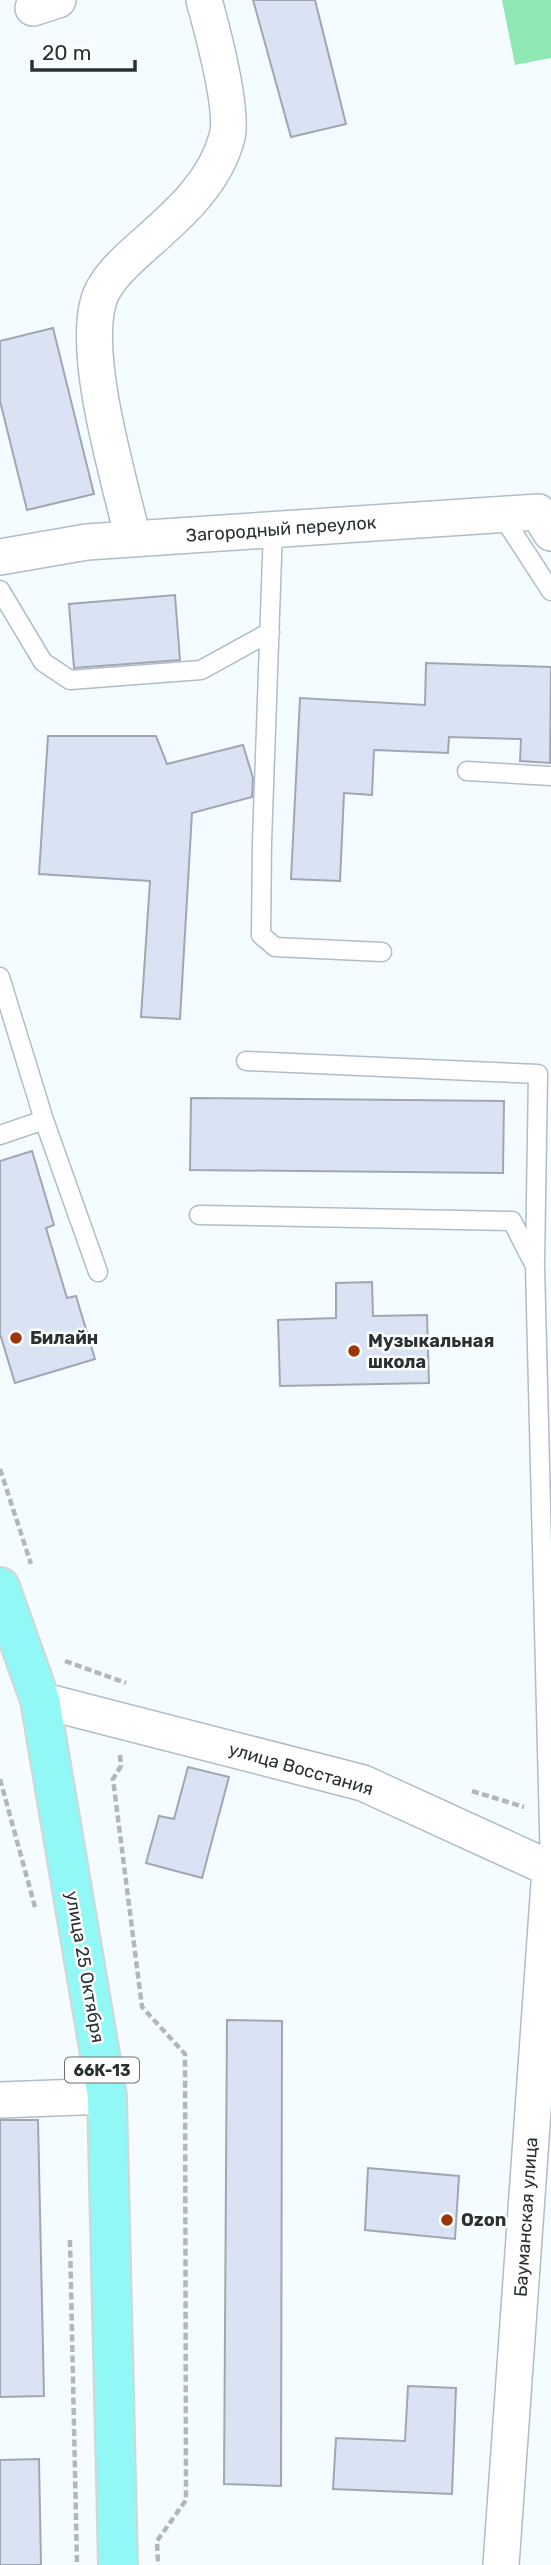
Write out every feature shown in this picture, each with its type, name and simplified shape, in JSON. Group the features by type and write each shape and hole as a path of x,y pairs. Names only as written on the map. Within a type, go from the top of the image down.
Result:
{"main road":[{"name":"улица 25 Октября","path":"18,1582 8,1635 40,1700 107,2096 118,2565"}],"street":[{"path":"133,539 104,410 93,334 98,300 122,264 187,206 209,177 228,135 215,39 204,0"},
{"name":"Загородный переулок","path":"0,557 87,542 538,512 551,533"},
{"name":"улица Восстания","path":"40,1700 363,1783 551,1869"},
{"name":"Бауманская улица","path":"501,2565 551,1869"},
{"path":"0,2100 107,2096"}],"lane":[{"path":"501,514 551,591"},
{"path":"274,529 261,935 275,947 382,953"},
{"path":"0,590 43,662 70,680 201,670 270,632"},
{"path":"467,771 551,775"},
{"path":"0,977 44,1120 98,1272"},
{"path":"246,1061 538,1074 535,1266 551,1869"},
{"path":"0,1135 44,1120"},
{"path":"199,1215 512,1221 535,1266"}],"path":[{"path":"0,1469 18,1582"},
{"path":"62,1660 139,1687"},
{"path":"117,1720 121,1766 113,1779 142,2007 185,2054 186,2500 157,2541 158,2565"},
{"path":"0,1779 36,1911"},
{"path":"469,1790 549,1815"},
{"path":"70,2235 76,2565"}],"green space":[{"path":"502,0 551,0 551,58 515,65"}],"building":[{"path":"253,0 315,0 346,124 291,137"},
{"path":"53,328 94,494 27,510 0,401 0,341"},
{"path":"175,595 180,660 74,668 69,604"},
{"path":"426,663 551,667 550,763 520,761 521,739 449,737 448,753 374,750 372,795 344,793 340,881 291,879 300,698 425,705"},
{"path":"48,736 156,736 167,764 243,745 253,778 252,797 192,813 180,1019 141,1017 150,881 39,874"},
{"path":"191,1098 504,1101 503,1173 190,1170"},
{"path":"32,1151 54,1225 46,1228 67,1298 76,1296 95,1359 15,1383 0,1334 0,1161"},
{"name":"Музыкальная школа","path":"372,1282 373,1316 427,1315 429,1383 280,1386 278,1320 336,1318 336,1283"},
{"path":"188,1767 229,1777 202,1878 146,1863 159,1816 174,1819"},
{"path":"227,2020 282,2021 281,2486 224,2484"},
{"path":"0,2120 38,2120 44,2396 0,2397"},
{"path":"368,2168 459,2176 455,2239 365,2230"},
{"path":"408,2386 456,2388 452,2494 333,2489 336,2438 405,2441"},
{"path":"39,2459 41,2565 0,2565 0,2460"}],"place":[{"name":"Билайн","path":"16,1338"},
{"name":"Музыкальная школа","path":"354,1351"},
{"name":"Ozon","path":"447,2220"}]}
